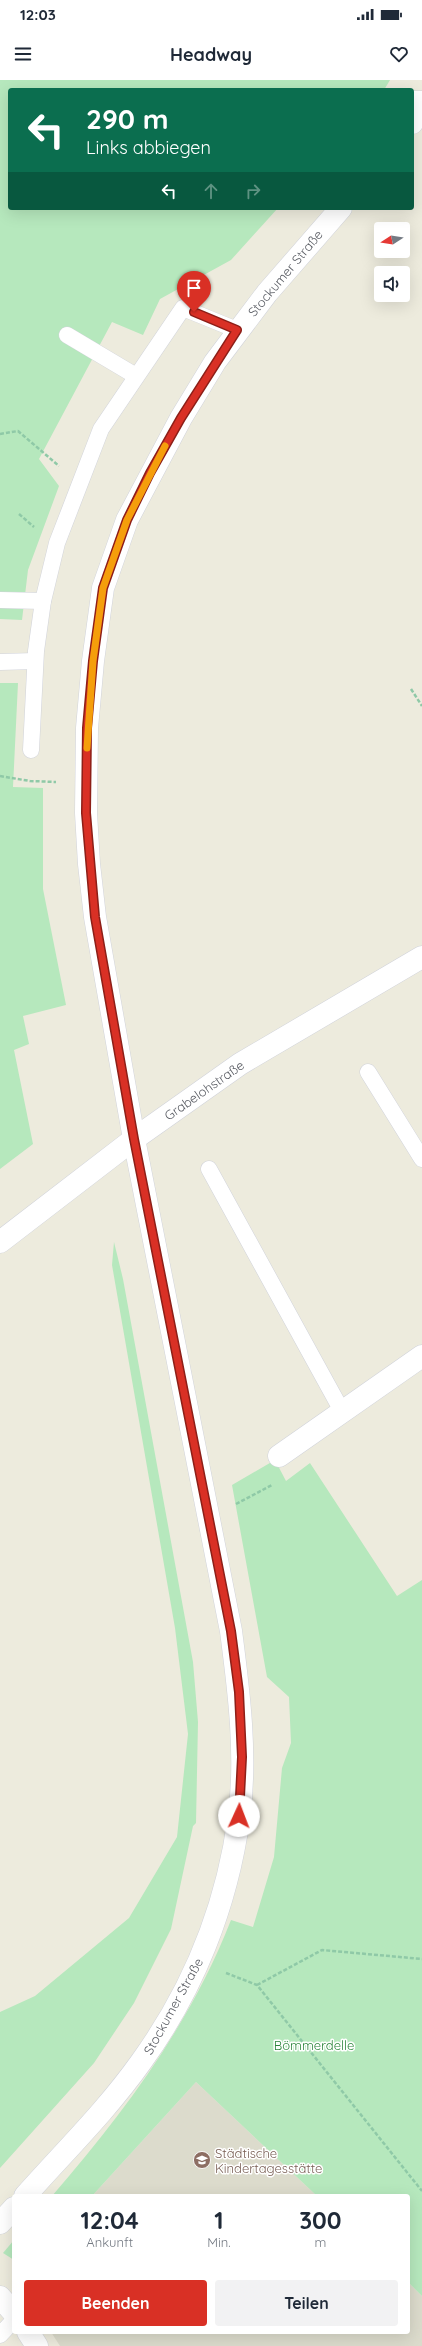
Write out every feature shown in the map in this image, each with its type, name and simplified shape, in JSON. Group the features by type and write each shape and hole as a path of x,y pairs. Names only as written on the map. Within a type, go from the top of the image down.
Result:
{"street":[{"path":"414,120 422,108"},
{"name":"Stockumer Straße","path":"27,2194 105,2108 142,2062 170,2017 200,1962 229,1872 239,1816 242,1757 239,1692 231,1631 134,1139 95,917 89,864 86,813 87,728 93,661 103,588 127,520 181,418 237,330 294,259 339,210"},
{"name":"Grabelohstraße","path":"0,1242 134,1139 240,1064 422,957"},
{"path":"280,1456 422,1356"},
{"path":"0,2223 12,2210"},
{"path":"0,2297 12,2311"},
{"path":"29,2334 37,2346"}],"lane":[{"path":"31,750 35,661 43,601 57,543 101,429 182,308 237,330"},
{"path":"67,335 136,376"},
{"path":"0,600 43,601"},
{"path":"0,662 35,661"},
{"path":"368,1072 422,1159"},
{"path":"209,1169 343,1413"},
{"path":"0,2335 12,2322"}],"path":[{"path":"0,434 18,431 80,485"},
{"path":"411,689 422,706"},
{"path":"0,776 45,783"},
{"path":"209,1515 245,1501 278,1482"},
{"path":"257,1985 322,1950 422,1959"},
{"path":"200,1962 257,1985 422,2192"}],"shaded area":[{"name":"Städtische Kindertagesstätte","path":"196,2082 315,2194 94,2194"},
{"path":"410,2284 422,2296 422,2346 60,2346 52,2334 410,2334"}],"green space":[{"path":"0,80 390,80 385,88 8,88 8,210 276,210 231,260 160,299 143,335 112,322 39,459 59,486 28,570 22,620 0,619"},
{"path":"0,683 18,683 13,787 43,788 43,889 66,1005 23,1016 29,1044 14,1050 33,1144 0,1169"},
{"path":"114,1242 123,1279 193,1662 198,1722 196,1823 193,1826 171,1929 134,2003 94,2063 0,2168 0,2012 35,1996 129,1918 177,1837 188,1734 175,1628 112,1265"},
{"name":"Bömmerdelle","path":"275,1460 286,1481 310,1463 397,1596 422,1580 422,2296 410,2284 410,2194 315,2194 196,2082 94,2194 54,2194 105,2132 154,2066 196,1995 215,1958 231,1920 253,1927 274,1857 282,1768 291,1743 289,1697 267,1677 232,1485"},
{"path":"12,2242 12,2259 3,2253"}],"slow traffic":[{"path":"87,748 87,728 93,661 103,588 115,550 127,520 165,446"}],"place":[{"name":"Städtische Kindertagesstätte","path":"202,2160"}],"route":[{"path":"194,312 217,320 237,330 215,362 150,473 127,520 115,550 103,588 93,661 87,728 86,813 89,864 95,917 134,1139 186,1393 231,1631 239,1692 242,1757 239,1816"}]}
